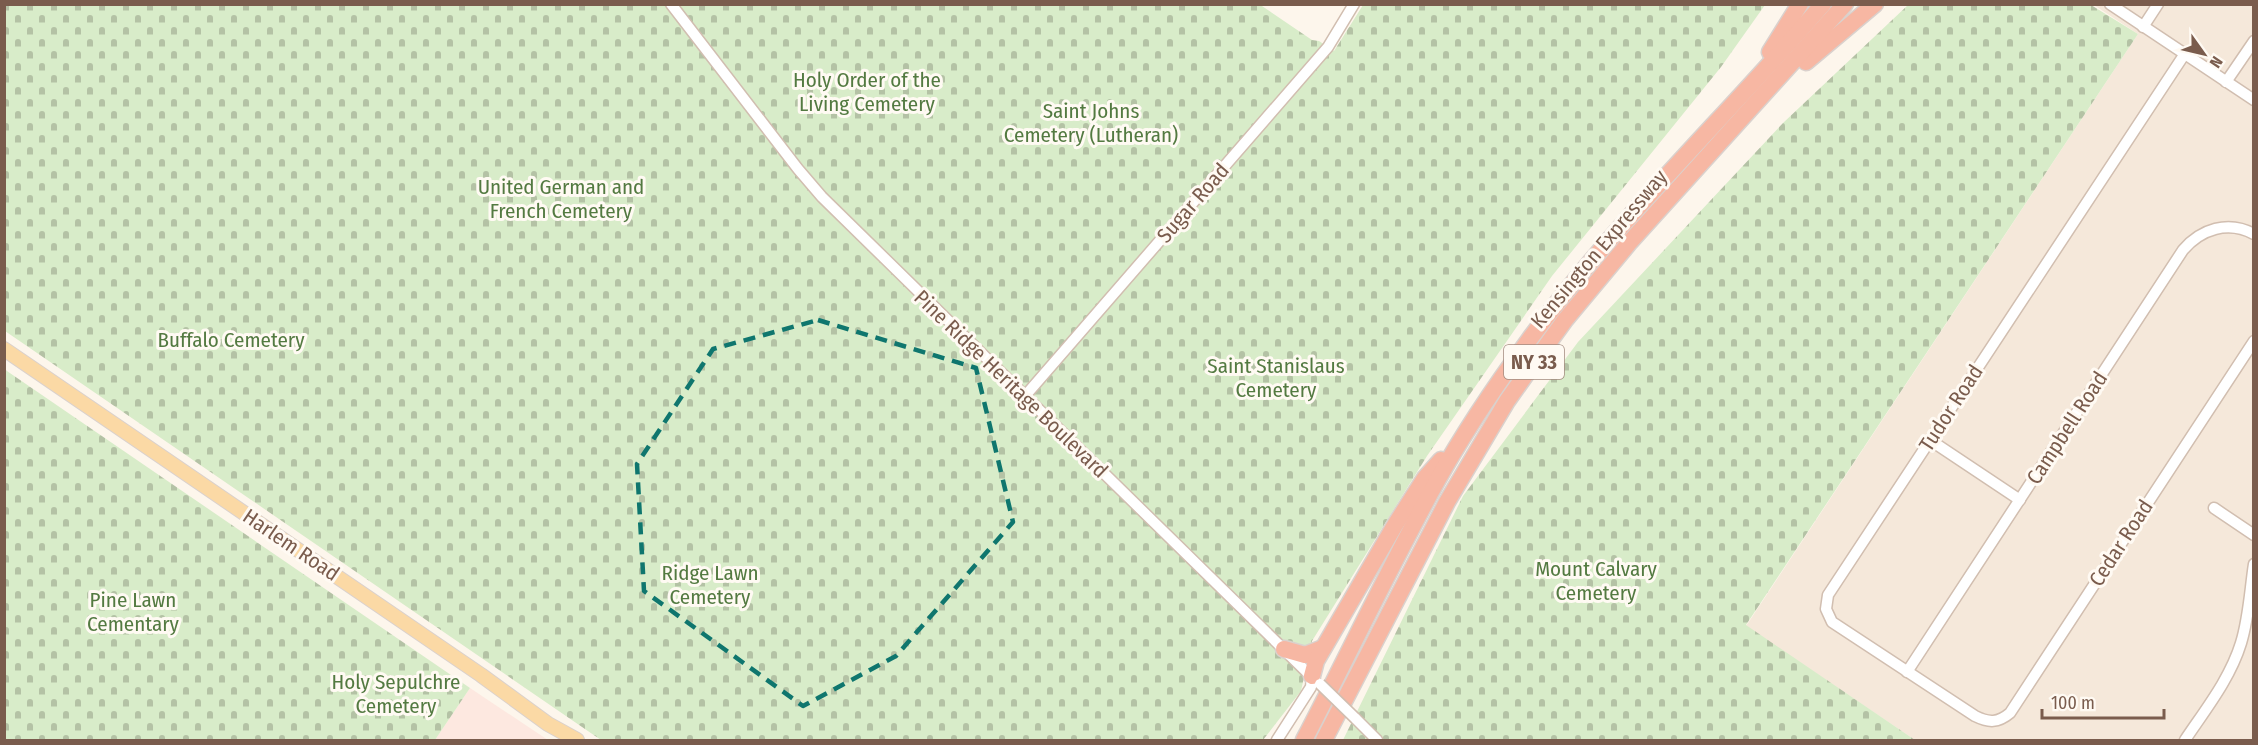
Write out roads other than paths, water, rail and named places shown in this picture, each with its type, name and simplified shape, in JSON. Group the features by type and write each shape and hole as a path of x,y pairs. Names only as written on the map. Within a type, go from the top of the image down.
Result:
{"highway":[{"path":"1744,93 1800,4"},
{"name":"Kensington Expressway","path":"1304,741 1437,482 1472,423 1563,295 1611,238 1823,4"},
{"name":"Kensington Expressway","path":"1324,741 1418,555 1476,450 1507,401 1593,284 1845,4"},
{"path":"1766,94 1875,4"},
{"path":"1316,680 1312,668 1395,525 1425,478 1472,423"},
{"path":"1284,649 1305,654 1314,653 1323,648"}],"main road":[{"name":"Harlem Road","path":"4,349 481,675 548,724 577,741"}],"street":[{"name":"Pine Ridge Heritage Boulevard","path":"671,4 798,170 822,197 1377,740"},
{"name":"Sugar Road","path":"1025,396 1328,46 1354,4"},
{"path":"2110,4 2253,100"},
{"path":"2143,27 2158,4"},
{"path":"2226,82 2253,42"},
{"name":"Tudor Road","path":"1975,717 1832,622 1828,616 1826,602 1828,595 2184,55"},
{"name":"Campbell Road","path":"1907,672 2190,243 2206,232 2224,227 2253,234"},
{"name":"Cedar Road","path":"1975,717 1990,722 2003,719 2010,713 2253,341"},
{"path":"1930,440 2020,500"},
{"path":"2214,508 2253,535"},
{"path":"2185,741 2228,675 2235,660 2245,628 2253,564"},
{"path":"1277,741 1316,680"}],"park label":[{"name":"Holy Order of the Living Cemetery","path":"867,92"},
{"name":"Saint Johns Cemetery (Lutheran)","path":"1091,123"},
{"name":"United German and French Cemetery","path":"561,199"},
{"name":"Buffalo Cemetery","path":"231,340"},
{"name":"Saint Stanislaus Cemetery","path":"1276,378"},
{"name":"Mount Calvary Cemetery","path":"1596,581"},
{"name":"Ridge Lawn Cemetery","path":"710,585"},
{"name":"Pine Lawn Cementary","path":"133,612"},
{"name":"Holy Sepulchre Cemetery","path":"396,694"}]}
